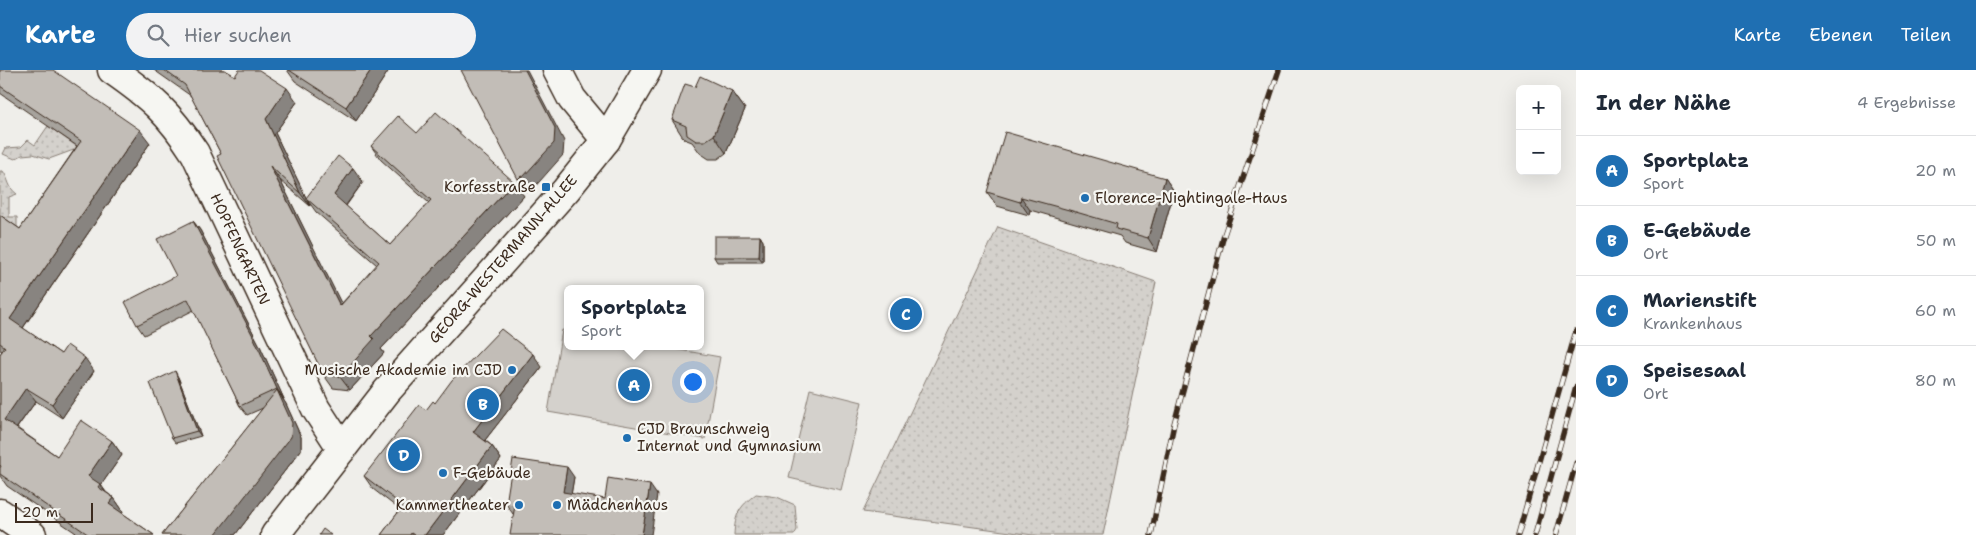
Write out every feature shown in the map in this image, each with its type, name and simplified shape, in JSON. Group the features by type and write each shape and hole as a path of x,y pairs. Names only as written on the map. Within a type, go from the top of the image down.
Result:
{"street":[{"name":"HOPFENGARTEN","path":"112,70 139,88 159,105 177,126 195,154 316,409 342,448"},
{"path":"557,70 572,98 606,140"},
{"name":"GEORG-WESTERMANN-ALLEE","path":"275,535 399,378 566,190 606,140 647,70"},
{"path":"0,513 32,535"}],"shaded area":[{"path":"48,126 79,148 49,159 33,154 22,155 15,159 3,154 6,148 21,147 28,140 35,145"},
{"path":"0,171 3,171 12,189 17,194 9,197 9,217 17,217 17,228 0,222"},
{"path":"998,227 1156,282 1103,535 1033,535 863,512"},
{"path":"562,330 564,330 564,350 681,350 720,357 705,439 548,412"},
{"path":"810,389 862,402 841,490 789,478"},
{"path":"756,494 777,497 795,505 797,530 794,535 734,535 735,522 739,512"}],"building":[{"path":"0,70 53,70 140,130 10,319 61,354 67,345 85,358 52,404 26,388 4,420 57,456 81,420 112,441 88,476 100,484 98,487 114,498 109,504 154,535 89,535 0,474 0,354 5,347 0,343 0,215 20,229 81,141 0,86"},
{"path":"164,70 225,70 235,76 239,70 259,70 287,88 266,119 300,193 270,166 340,306 379,262 306,198 338,156 353,168 334,195 390,245 431,200 371,146 398,116 417,133 436,112 514,182 371,336 374,339 340,377 323,374 217,156 221,154 185,85"},
{"path":"289,70 371,70 346,107"},
{"path":"461,70 525,70 555,128 554,143 523,177 521,176 518,179"},
{"path":"700,76 732,91 714,135 705,141 696,141 687,135 686,126 672,120 685,84 695,87"},
{"name":"Florence-Nightingale-Haus","path":"1005,132 1165,178 1148,238 1116,229 1117,224 1069,210 1021,197 1020,202 987,192"},
{"path":"193,221 253,336 277,389 240,406 188,299 137,325 125,302 176,276 157,239"},
{"path":"714,236 760,236 759,257 714,257"},
{"path":"501,329 533,354 473,432 492,446 425,535 414,535 411,533 410,535 381,535 403,506 364,476 419,405 426,410 433,401 435,403 452,380"},
{"path":"175,371 197,431 172,438 150,383"},
{"path":"277,390 292,423 291,437 215,535 162,535"},
{"name":"Mädchenhaus","path":"513,459 567,467 563,492 605,499 608,478 650,485 642,535 510,535 515,505 506,504"},
{"path":"323,529 331,535 319,535"}],"railway":[{"path":"1151,535 1174,424 1224,235 1279,70"},
{"path":"1518,535 1576,331"},
{"path":"1535,535 1576,387"},
{"path":"1556,535 1576,463"}],"place":[{"name":"Korfesstraße","path":"546,187"},
{"name":"Florence-Nightingale-Haus","path":"1085,198"},
{"name":"Marienstift","path":"906,314"},
{"name":"Musische Akademie im CJD","path":"512,370"},
{"name":"Sportplatz","path":"634,385"},
{"name":"E-Gebäude","path":"483,404"},
{"name":"CJD Braunschweig Internat und Gymnasium","path":"627,438"},
{"name":"Speisesaal","path":"404,455"},
{"name":"F-Gebäude","path":"443,473"},
{"name":"Kammertheater","path":"519,505"},
{"name":"Mädchenhaus","path":"557,505"}]}
